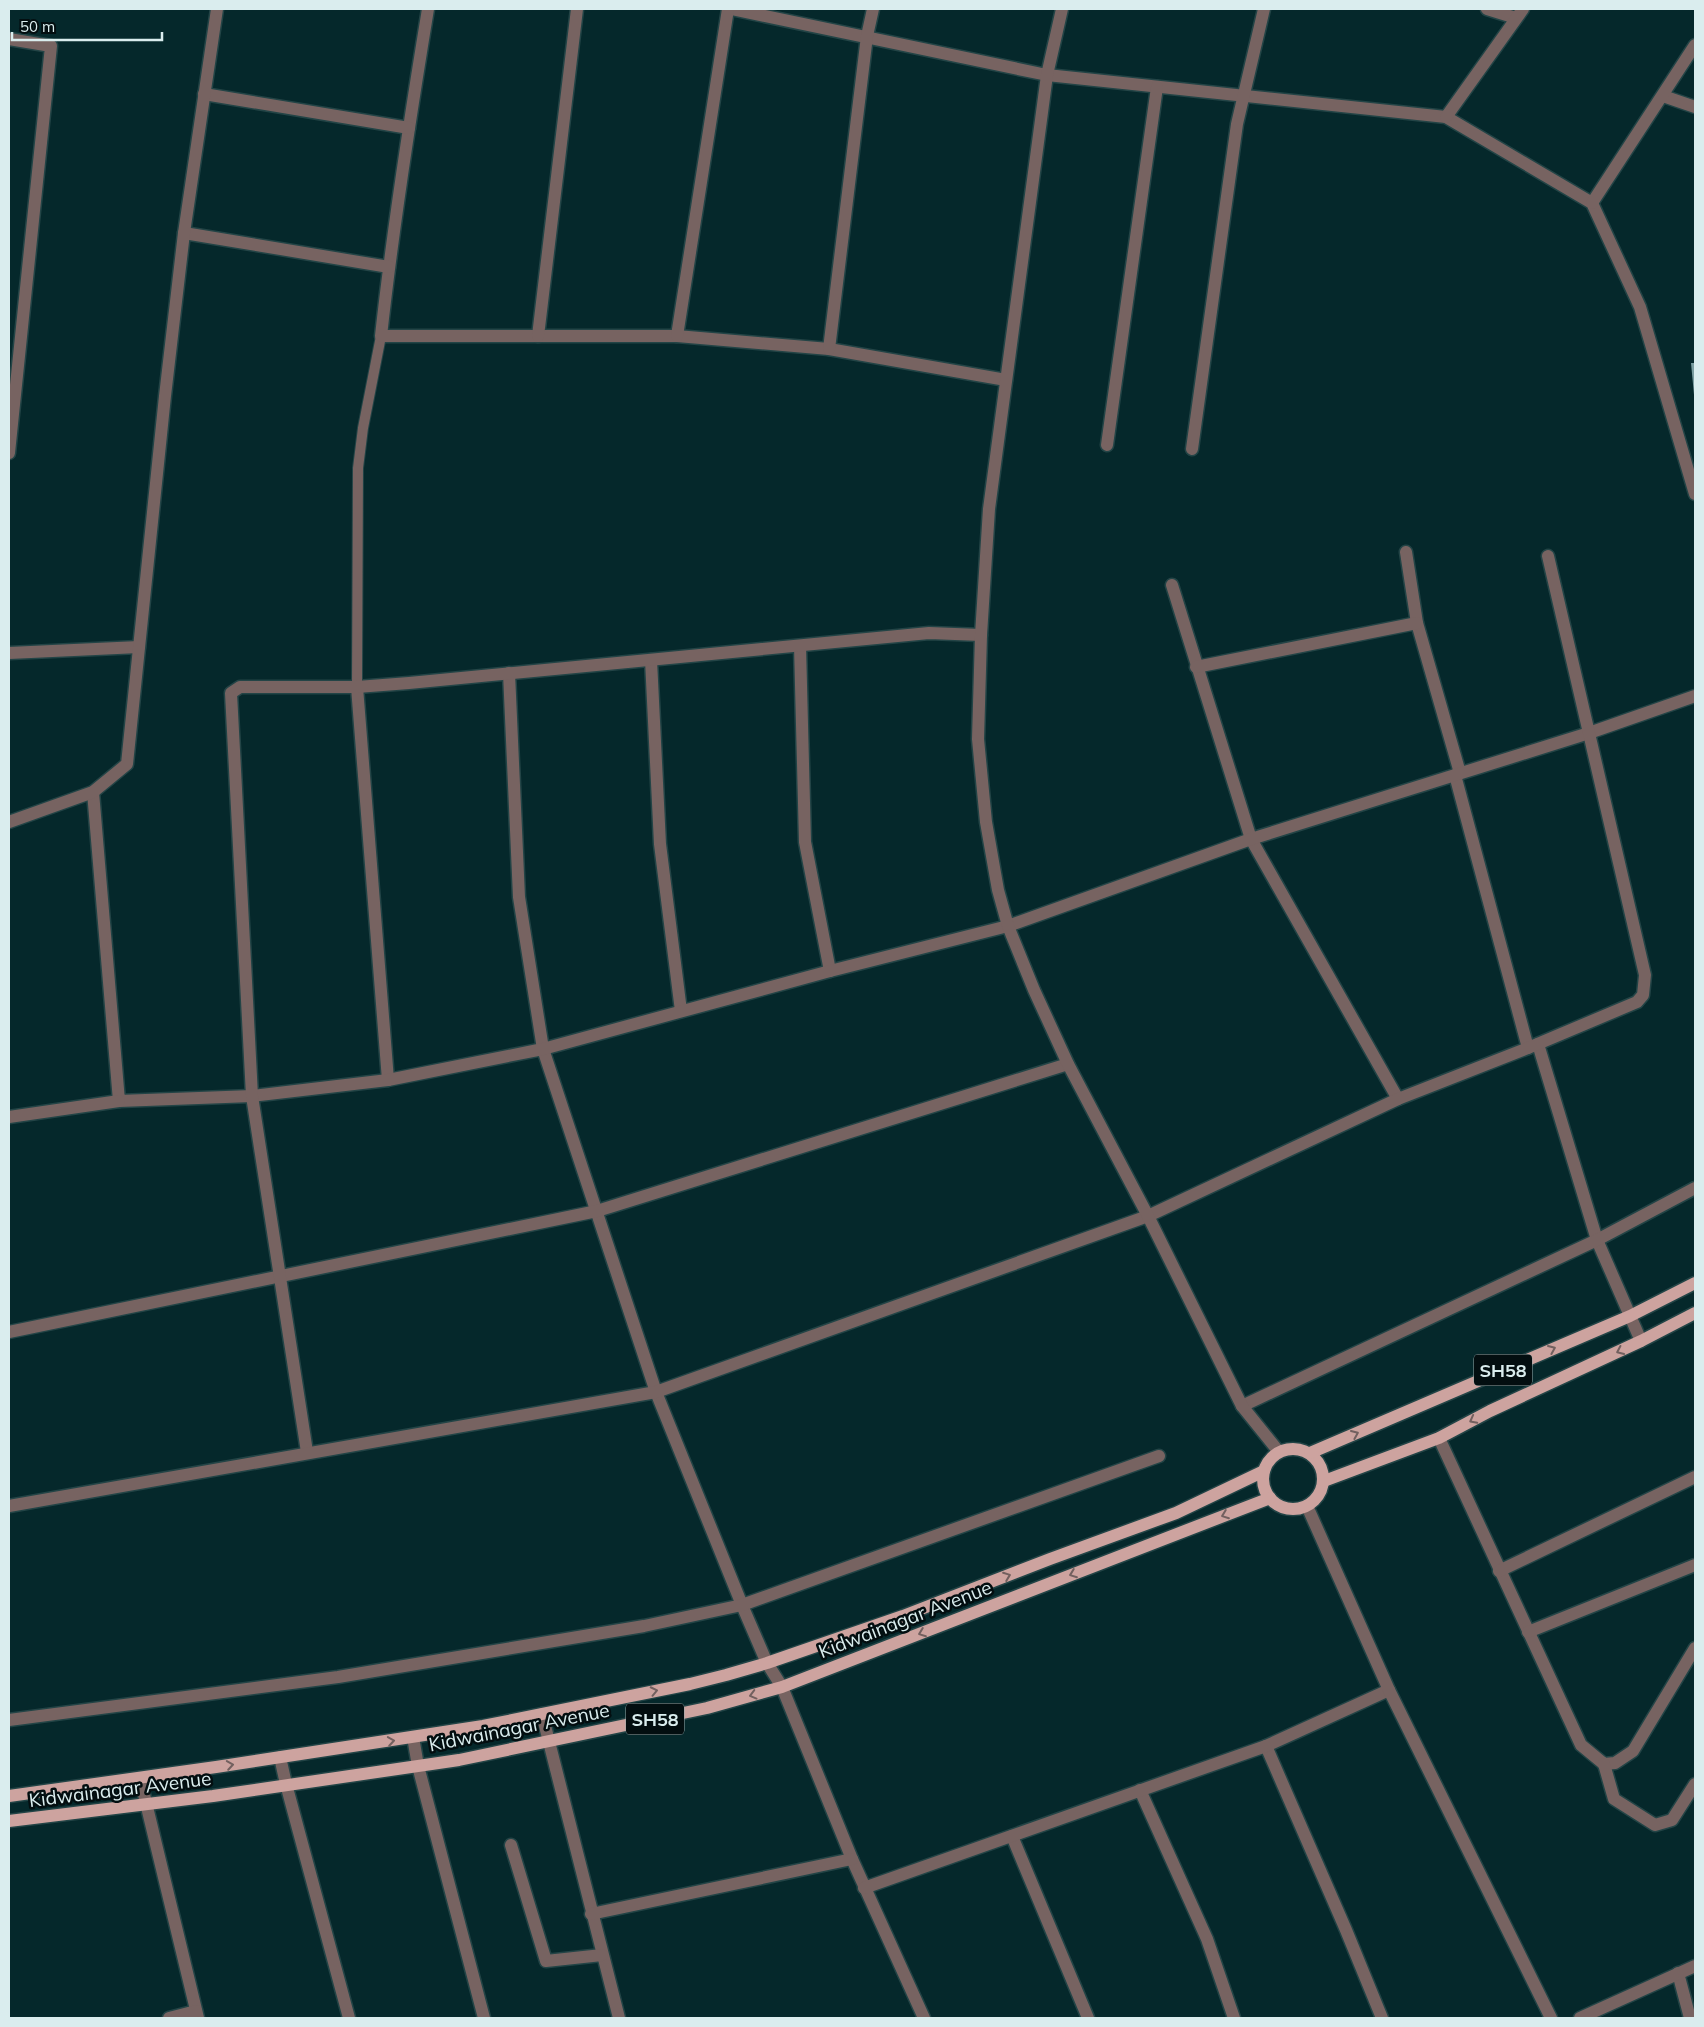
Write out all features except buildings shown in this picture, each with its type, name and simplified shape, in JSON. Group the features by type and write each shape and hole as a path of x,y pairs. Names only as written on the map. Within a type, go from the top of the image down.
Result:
{"main road":[{"name":"SH58","path":"1264,1472 1267,1464 1279,1452 1295,1448 1310,1453 1630,1316 1695,1283"},
{"name":"SH58","path":"1324,1482 1439,1438 1490,1411 1641,1341 1695,1313"},
{"path":"1264,1472 1263,1481 1270,1498 1284,1508 1299,1509 1318,1496 1324,1482 1321,1466 1310,1453"},
{"name":"Kidwainagar Avenue","path":"9,1796 483,1726 690,1684 767,1663 903,1616 1176,1513 1264,1472"},
{"name":"Kidwainagar Avenue","path":"9,1822 146,1805 418,1766 548,1742 707,1708 782,1687 1270,1498"}],"street":[{"path":"9,822 93,792 128,764 184,233 217,9"},
{"path":"428,9 408,128 381,336 677,336 829,349 1006,380"},
{"path":"538,336 577,9"},
{"path":"677,336 729,9 867,36 1047,75 1446,116 1592,204 1640,307 1695,494"},
{"path":"829,349 867,36 873,9"},
{"path":"1062,9 1047,75 989,509 980,635 978,739 986,822 998,890 1008,926 1034,990 1068,1064 1086,1102 1148,1216 1242,1406 1279,1452"},
{"path":"1192,449 1237,124 1264,9"},
{"path":"1446,116 1519,13 1487,9"},
{"path":"9,39 51,46 9,453"},
{"path":"1592,204 1695,46"},
{"path":"1107,445 1157,87"},
{"path":"204,94 408,128"},
{"path":"1663,96 1695,107"},
{"path":"184,233 389,267"},
{"path":"1406,552 1416,623 1533,1046 1597,1240 1641,1341"},
{"path":"9,1506 656,1392 1148,1216 1398,1099 1533,1046 1637,1002 1643,995 1645,976 1548,556"},
{"path":"1172,585 1251,839 1398,1099"},
{"path":"1196,667 1416,623"},
{"path":"307,1452 252,1096 231,693 240,687 356,687 929,633 980,635"},
{"path":"9,653 139,646"},
{"path":"800,646 805,842 830,971"},
{"path":"651,660 660,844 681,1012"},
{"path":"509,674 519,897 543,1049 656,1392 742,1606 767,1663 782,1687 864,1888 924,2018"},
{"path":"356,687 388,1080"},
{"path":"9,1117 119,1102 252,1096 388,1080 543,1049 830,971 1008,926 1251,839 1589,733 1695,696"},
{"path":"93,792 119,1102"},
{"path":"9,1332 597,1211 1068,1064"},
{"path":"1242,1406 1597,1240 1695,1188"},
{"path":"1439,1438 1581,1745 1594,1758 1604,1764 1615,1763 1633,1751 1695,1648"},
{"path":"9,1720 338,1677 644,1626 742,1606 1159,1456"},
{"path":"1499,1570 1695,1477"},
{"path":"1306,1506 1389,1690 1551,2018"},
{"path":"1528,1632 1695,1565"},
{"path":"864,1888 1266,1746 1389,1690"},
{"path":"542,1714 618,2018"},
{"path":"413,1737 418,1766 484,2018"},
{"path":"1266,1746 1382,2018"},
{"path":"280,1757 349,2018"},
{"path":"1604,1764 1614,1799 1655,1825 1672,1820 1695,1784"},
{"path":"140,1778 197,2015 169,2018"},
{"path":"1140,1790 1206,1939 1234,2018"},
{"path":"1012,1836 1088,2018"},
{"path":"511,1844 546,1962 602,1955"},
{"path":"591,1914 852,1859"},
{"path":"1580,2018 1695,1966"},
{"path":"1678,1973 1690,2018"}],"lane":[{"path":"356,687 358,468 363,428 381,336"}]}
